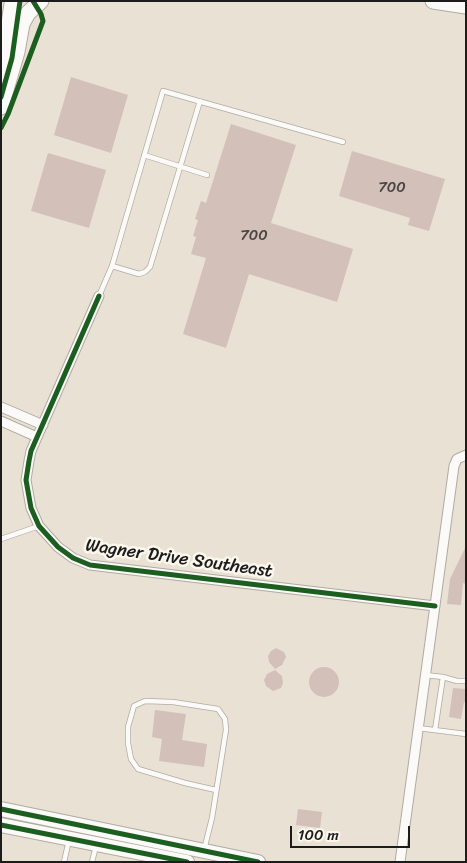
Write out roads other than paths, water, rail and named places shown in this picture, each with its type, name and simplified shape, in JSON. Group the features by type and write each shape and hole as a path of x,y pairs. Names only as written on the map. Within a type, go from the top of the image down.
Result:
{"highway":[{"path":"1,108 17,52 22,24 28,13 42,1"},
{"path":"433,1 466,6"}],"main road":[{"path":"1,71 12,1"},
{"path":"1,809 254,861"},
{"path":"1,825 164,859 187,862"}],"street":[{"name":"Wagner Drive Southeast","path":"99,296 29,460 26,480 28,499 39,526 51,541 65,553 90,564 435,606"},
{"path":"1,407 43,425"},
{"path":"1,421 38,437"},
{"path":"400,862 454,466 463,456"}],"lane":[{"path":"99,296 112,266 163,91 343,142"},
{"path":"112,266 136,274 145,272 150,267 200,101"},
{"path":"144,155 207,175"},
{"path":"1,538 39,526"},
{"path":"425,674 457,681 466,681"},
{"path":"435,730 443,677"},
{"path":"204,851 212,818 226,730 225,719 218,709 173,702 145,701 134,706 128,728 128,743 131,759 138,769 216,790"},
{"path":"418,728 466,734"},
{"path":"64,862 69,838"},
{"path":"92,862 96,844"}]}
